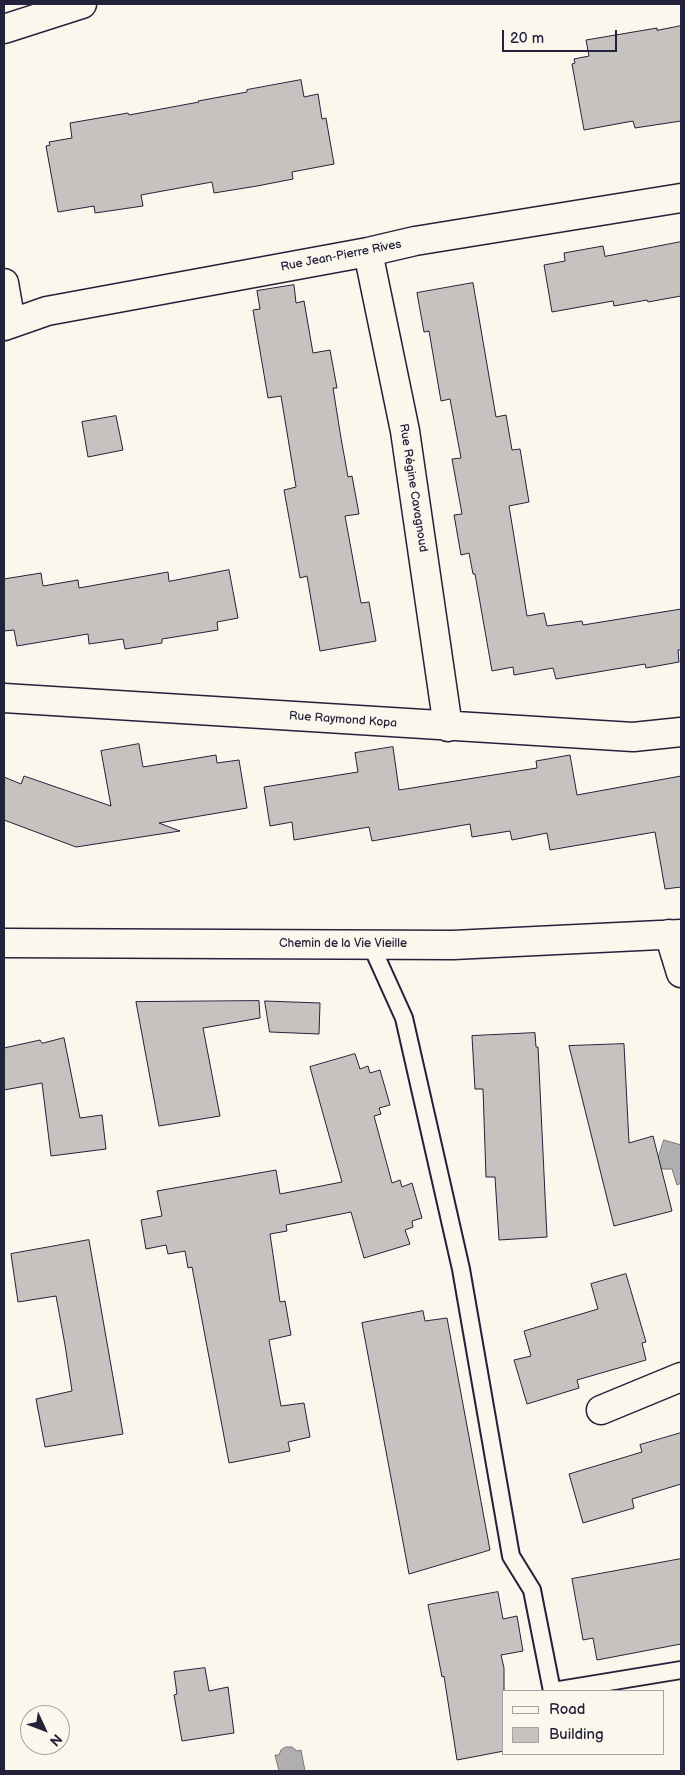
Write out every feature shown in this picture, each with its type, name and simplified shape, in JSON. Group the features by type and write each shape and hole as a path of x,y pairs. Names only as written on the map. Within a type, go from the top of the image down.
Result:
{"street":[{"path":"4,29 82,4"},
{"name":"Rue Jean-Pierre Rives","path":"8,324 47,311 368,252 415,241 681,198"},
{"name":"Rue Régine Cavagnoud","path":"368,252 405,430 448,726"},
{"path":"4,283 8,324"},
{"name":"Rue Raymond Kopa","path":"4,698 633,737 681,732"},
{"path":"675,934 681,973"},
{"name":"Chemin de la Vie Vieille","path":"4,943 452,945 675,934"},
{"path":"601,1410 681,1377"}],"lane":[{"path":"371,944 404,1018 461,1269 511,1556 532,1590 552,1690"},
{"path":"558,1690 681,1670"}],"shaded area":[{"path":"664,1140 681,1145 681,1183 677,1185 672,1169 655,1169"},
{"path":"286,1747 292,1747 297,1751 301,1750 305,1771 279,1771 275,1755 279,1755 281,1750"}],"building":[{"path":"681,26 681,121 635,128 633,121 584,130 572,64 575,63 574,59 589,56 586,40 657,28 657,30"},
{"path":"301,80 304,97 318,94 322,119 326,118 334,164 292,172 293,179 214,193 212,182 141,195 143,206 95,213 94,206 58,212 46,146 50,145 49,142 72,138 70,123 128,113 129,115 199,102 247,92 247,90"},
{"path":"681,242 681,296 614,306 613,301 552,312 544,265 565,261 564,253 603,246 605,256"},
{"path":"473,283 496,417 506,415 512,450 520,449 529,502 509,506 527,616 544,613 547,626 582,621 583,625 681,609 681,650 678,650 679,662 646,668 645,664 556,679 553,668 514,675 513,667 492,671 475,574 473,574 469,553 461,555 454,515 462,514 452,459 461,458 450,399 441,401 429,331 424,332 417,293"},
{"path":"294,285 296,303 304,301 313,353 330,350 337,388 333,388 341,438 348,477 352,476 359,514 345,516 361,603 369,602 376,641 320,651 307,576 300,578 284,490 296,487 281,396 268,398 253,310 260,309 257,291"},
{"path":"116,416 123,450 88,457 82,422"},
{"path":"229,570 238,618 217,622 218,630 162,639 162,643 125,649 123,639 89,644 88,634 17,646 14,630 4,631 4,579 41,573 43,586 78,580 79,588 168,572 169,581"},
{"path":"139,744 143,767 216,755 217,763 239,760 247,808 159,823 180,831 76,847 4,820 4,777 21,784 24,776 111,806 101,751"},
{"path":"393,747 399,790 537,768 536,761 570,755 577,795 681,776 681,887 665,889 655,832 550,850 547,833 512,840 510,831 472,837 470,824 372,841 369,827 294,840 292,822 270,826 264,787 358,772 355,753"},
{"path":"259,1001 260,1018 203,1028 220,1116 159,1126 136,1002"},
{"path":"265,1001 320,1003 319,1034 270,1032"},
{"path":"535,1033 536,1047 538,1047 547,1237 499,1240 495,1177 486,1177 483,1089 475,1089 472,1036"},
{"path":"64,1038 80,1118 102,1115 106,1149 51,1156 42,1083 4,1090 4,1048 40,1040 42,1043"},
{"path":"624,1044 629,1143 653,1136 672,1211 614,1226 569,1046"},
{"path":"355,1054 360,1069 368,1066 370,1073 380,1070 390,1105 379,1108 381,1114 374,1116 392,1183 400,1180 402,1187 412,1183 422,1218 412,1221 413,1227 405,1230 410,1244 364,1258 351,1212 286,1225 287,1231 270,1234 280,1302 285,1301 291,1335 269,1340 281,1406 304,1403 310,1437 288,1442 290,1451 229,1463 192,1267 188,1268 185,1251 168,1254 166,1245 146,1249 141,1220 162,1216 157,1191 276,1170 280,1194 342,1182 310,1067"},
{"path":"89,1240 123,1434 45,1447 36,1399 72,1391 65,1345 56,1296 18,1302 11,1254"},
{"path":"626,1274 646,1342 642,1343 646,1360 577,1380 579,1388 527,1404 514,1360 531,1356 524,1331 598,1309 591,1284"},
{"path":"423,1311 425,1321 447,1318 490,1550 409,1574 362,1323"},
{"path":"681,1433 681,1484 632,1499 634,1508 583,1523 569,1474 642,1452 640,1445"},
{"path":"681,1559 681,1644 597,1660 593,1638 583,1640 572,1579"},
{"path":"498,1592 503,1619 517,1616 523,1651 501,1655 504,1668 502,1751 457,1760 444,1676 442,1677 428,1605"},
{"path":"205,1668 209,1691 228,1687 234,1733 182,1741 174,1695 177,1694 174,1672"}]}
